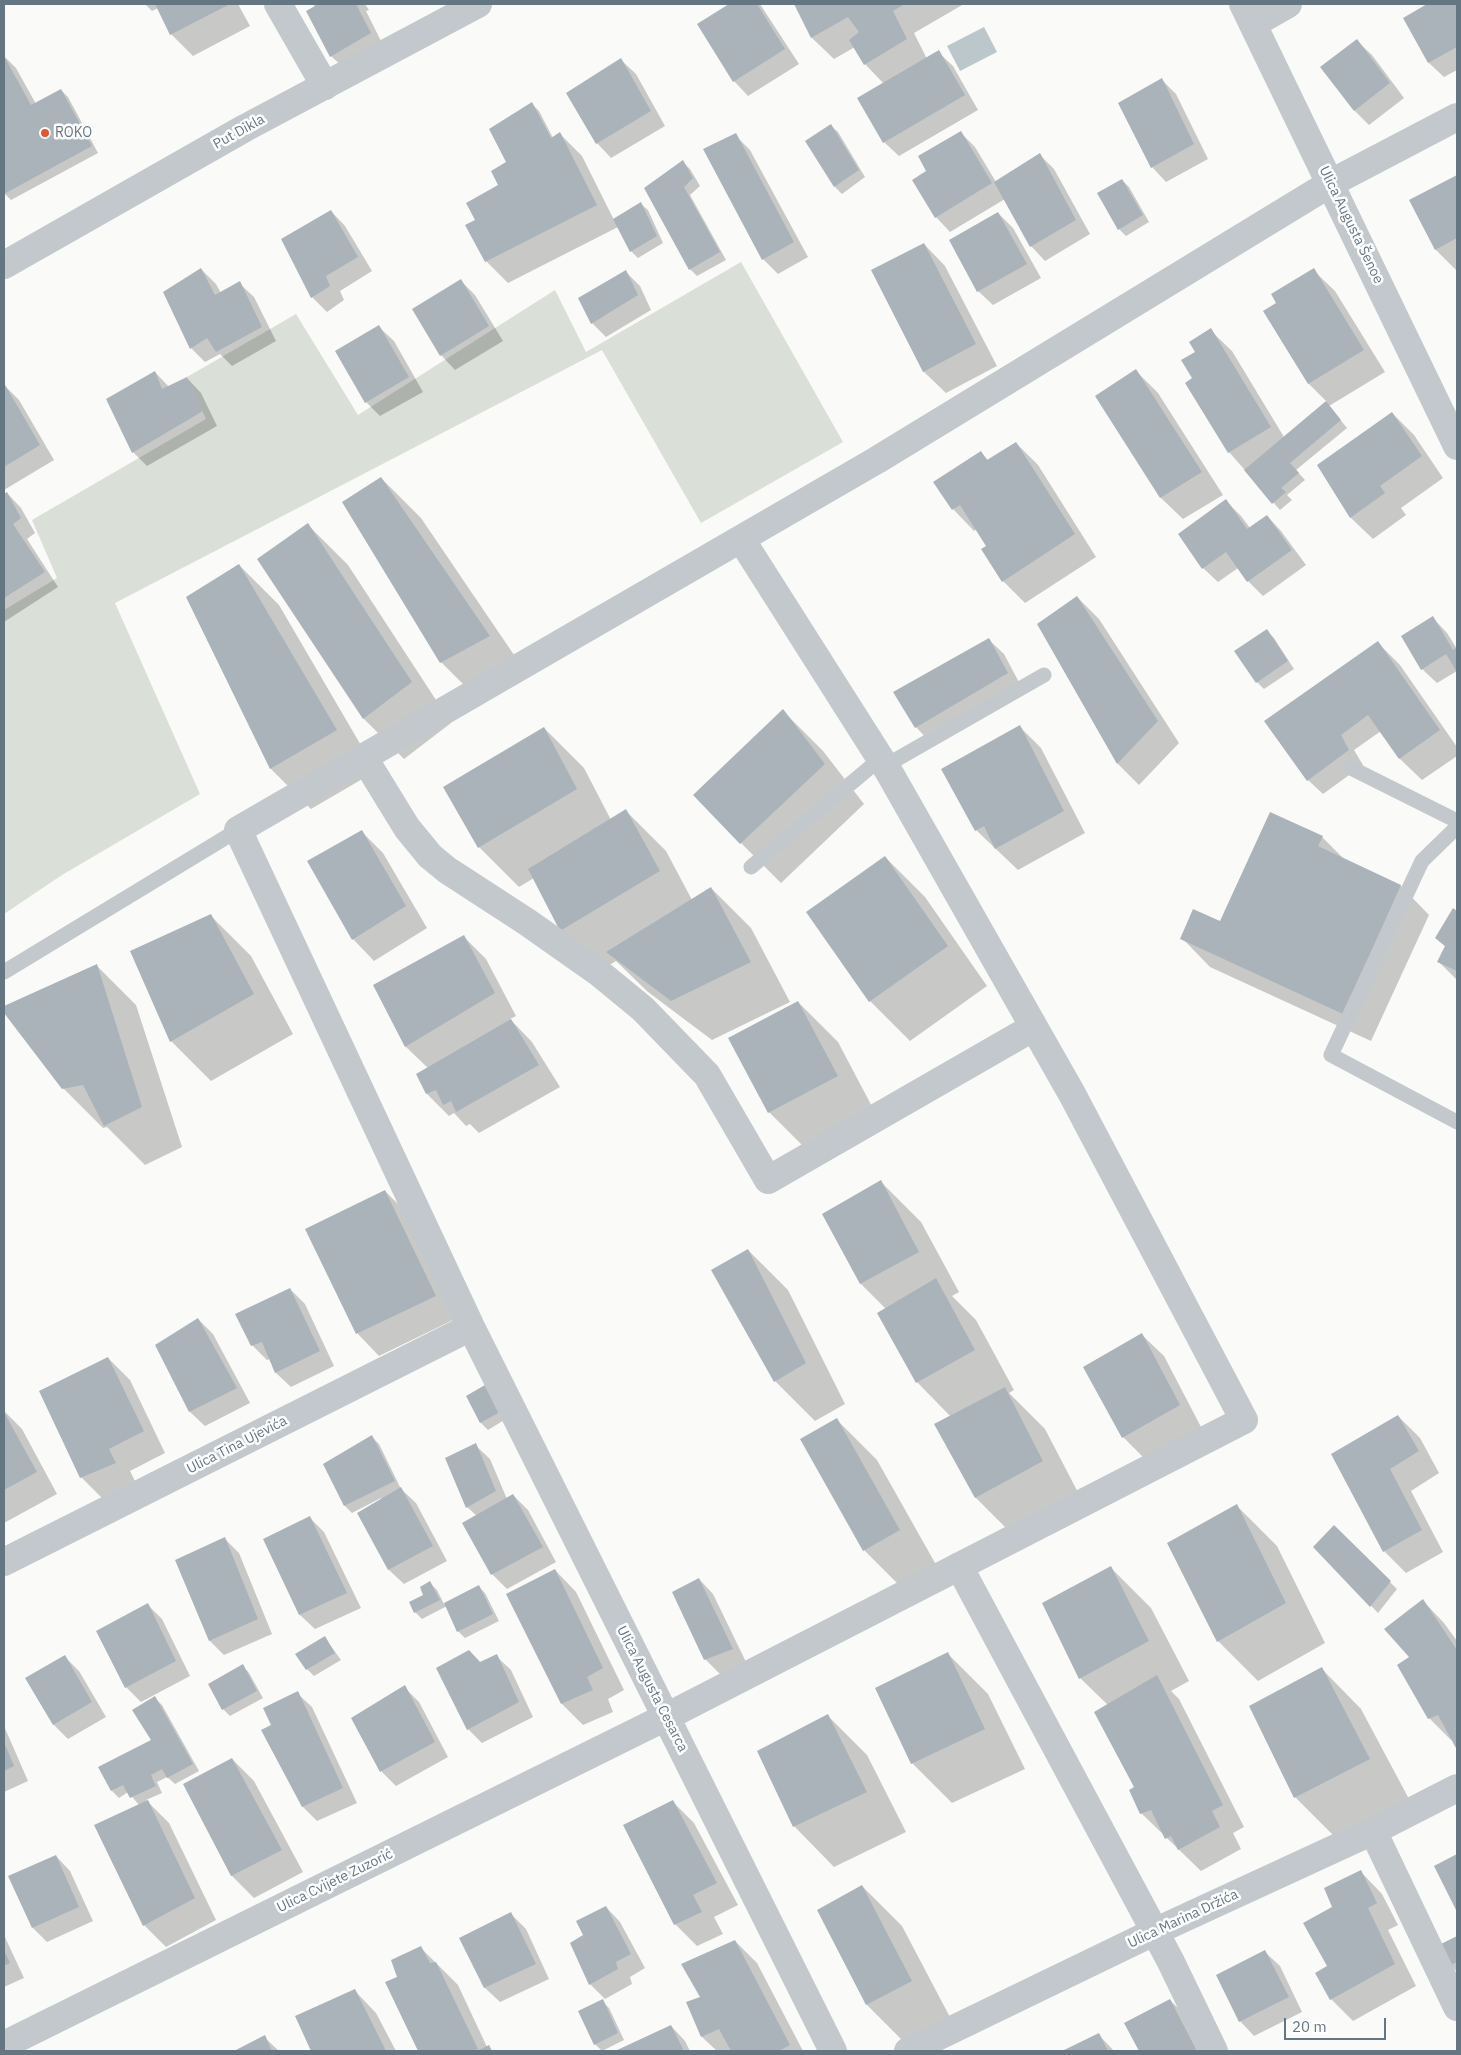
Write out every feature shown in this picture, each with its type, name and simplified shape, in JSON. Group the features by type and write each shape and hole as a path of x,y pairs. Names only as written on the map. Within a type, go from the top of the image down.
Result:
{"street":[{"path":"278,4 325,86"},
{"name":"Put Dikla","path":"4,265 245,128 478,4"},
{"path":"1248,14 1288,4"},
{"name":"Ulica Augusta Šenoe","path":"1248,14 1457,446"},
{"path":"238,830 885,455 1330,183 1457,117"},
{"path":"364,758 407,828 430,856 447,870 527,922 598,972 643,1009 707,1075 768,1180 1034,1027 883,762 741,540"},
{"name":"Ulica Augusta Cesarca","path":"238,830 471,1328 833,2051"},
{"name":"Ulica Cvijete Zuzorić","path":"4,2045 666,1717 1244,1420 1072,1094 1034,1027"},
{"name":"Ulica Tina Ujevića","path":"4,1562 471,1328"},
{"path":"959,1566 1170,1960 1214,2051"},
{"name":"Ulica Marina Držića","path":"908,2051 1154,1932 1373,1831 1457,1788"},
{"path":"1373,1831 1457,2007"}],"lane":[{"path":"751,867 883,762 1044,675"},
{"path":"1349,767 1457,820"},
{"path":"1457,827 1422,861 1331,1055 1457,1122"},
{"path":"4,972 238,830"}],"shaded area":[{"path":"984,27 997,52 960,71 947,46"},
{"path":"741,262 843,442 701,523 602,350 115,603 200,794 62,875 4,914 4,610 57,578 32,520 206,419 187,377 296,314 358,415 555,290 586,352"}],"building":[{"path":"155,4 230,4 170,35"},
{"path":"313,4 356,4 371,33 330,57 306,11 315,6"},
{"path":"729,4 757,4 785,49 733,82 697,24"},
{"path":"794,4 905,4 893,11 907,39 864,65 849,40 859,32 848,17 811,38"},
{"path":"1427,4 1457,4 1457,47 1428,63 1403,18"},
{"path":"1357,39 1390,83 1354,111 1320,67"},
{"path":"939,50 965,95 883,143 857,98"},
{"name":"ROKO","path":"4,56 31,105 61,89 92,146 4,194"},
{"path":"621,58 651,111 596,144 566,93"},
{"path":"1162,78 1194,144 1151,168 1118,103"},
{"path":"532,102 551,138 560,132 597,205 485,262 465,225 475,220 466,203 498,185 491,171 506,162 489,129"},
{"path":"831,124 859,170 834,187 805,141"},
{"path":"961,131 992,183 935,218 912,180 926,171 918,156"},
{"path":"736,133 794,242 762,260 703,149"},
{"path":"1040,153 1076,220 1030,247 994,182"},
{"path":"683,160 693,178 684,187 720,252 689,270 644,188"},
{"path":"1457,175 1457,238 1435,250 1409,200"},
{"path":"1122,179 1143,215 1118,230 1097,193"},
{"path":"641,202 657,236 630,252 613,219"},
{"path":"331,210 358,257 326,276 330,286 311,298 281,239"},
{"path":"998,212 1027,264 977,292 949,240"},
{"path":"924,243 976,344 923,372 871,270"},
{"path":"201,268 215,295 240,281 262,327 216,352 207,338 190,349 163,292"},
{"path":"1314,268 1364,350 1308,384 1263,311 1276,303 1271,294"},
{"path":"626,270 638,295 591,324 578,298"},
{"path":"461,279 489,326 440,356 412,309"},
{"path":"379,325 409,377 365,403 335,351"},
{"path":"1211,328 1271,427 1228,453 1185,383 1192,378 1181,360 1195,352 1189,342"},
{"path":"1136,369 1202,472 1160,498 1095,396"},
{"path":"155,371 162,389 187,377 203,411 132,453 106,399"},
{"path":"4,383 40,445 4,467"},
{"path":"1326,401 1341,420 1290,463 1299,473 1281,488 1286,492 1272,504 1244,470"},
{"path":"1392,412 1422,456 1380,486 1385,493 1350,518 1317,465"},
{"path":"1016,442 1075,534 1002,582 981,549 986,546 960,505 952,510 933,482 981,451 987,460"},
{"path":"381,477 490,636 440,663 342,502"},
{"path":"7,492 21,518 13,524 45,572 4,598 4,494"},
{"path":"1226,499 1247,529 1267,515 1292,550 1247,582 1226,552 1202,569 1178,534"},
{"path":"308,523 412,682 363,719 257,559"},
{"path":"239,564 337,730 270,769 186,597"},
{"path":"1077,596 1158,721 1117,764 1037,624"},
{"path":"1433,616 1453,650 1457,647 1457,672 1446,654 1421,670 1401,636"},
{"path":"1267,629 1288,661 1256,683 1234,651"},
{"path":"989,638 1008,673 915,728 893,692"},
{"path":"1378,641 1440,730 1399,759 1368,715 1341,735 1349,750 1307,781 1264,721"},
{"path":"783,709 825,764 740,844 693,795"},
{"path":"1020,725 1064,811 995,849 984,826 975,831 941,769"},
{"path":"544,727 577,789 478,848 443,787"},
{"path":"626,809 660,871 560,931 528,869"},
{"path":"1270,812 1323,836 1318,846 1401,885 1343,1014 1180,939 1193,909 1220,921"},
{"path":"362,830 406,906 352,940 307,861"},
{"path":"885,856 948,946 869,1002 806,912"},
{"path":"711,887 751,962 671,1001 606,952"},
{"path":"1453,908 1457,911 1457,971 1437,962 1445,946 1435,938"},
{"path":"211,914 254,994 170,1042 130,951"},
{"path":"464,935 495,993 405,1047 373,985"},
{"path":"97,964 142,1107 104,1126 83,1085 62,1089 4,1013 4,1006"},
{"path":"798,1001 838,1076 768,1113 728,1038"},
{"path":"511,1019 539,1065 456,1112 451,1101 443,1105 436,1090 426,1094 416,1074"},
{"path":"881,1180 919,1252 860,1284 822,1214"},
{"path":"385,1190 436,1296 356,1334 305,1229"},
{"path":"748,1249 806,1363 774,1382 711,1270"},
{"path":"936,1278 975,1350 916,1383 877,1313"},
{"path":"290,1288 320,1351 275,1373 262,1342 251,1346 235,1314"},
{"path":"198,1318 237,1388 189,1412 155,1345"},
{"path":"1142,1333 1180,1405 1122,1438 1083,1367"},
{"path":"108,1357 144,1431 109,1449 116,1463 80,1478 39,1391"},
{"path":"485,1385 500,1412 480,1423 466,1396"},
{"path":"1005,1387 1043,1461 975,1498 934,1424"},
{"path":"4,1412 37,1472 4,1490"},
{"path":"1398,1415 1419,1451 1390,1469 1422,1530 1383,1552 1331,1454"},
{"path":"837,1418 900,1530 863,1551 800,1439"},
{"path":"372,1435 395,1481 344,1506 323,1464"},
{"path":"476,1443 496,1491 466,1508 445,1458"},
{"path":"401,1487 433,1546 388,1570 357,1513"},
{"path":"513,1494 543,1547 491,1575 462,1523"},
{"path":"1237,1504 1286,1603 1217,1642 1167,1543"},
{"path":"310,1516 347,1593 299,1615 263,1539"},
{"path":"1334,1525 1391,1581 1370,1607 1313,1547"},
{"path":"225,1537 258,1619 209,1641 175,1560"},
{"path":"1111,1566 1149,1641 1079,1679 1042,1603"},
{"path":"555,1569 603,1668 587,1677 593,1690 561,1704 506,1594"},
{"path":"699,1578 733,1649 704,1660 672,1592"},
{"path":"430,1581 440,1600 414,1613 409,1602 423,1595 420,1587"},
{"path":"479,1585 493,1614 457,1632 444,1603"},
{"path":"1423,1599 1457,1650 1457,1750 1438,1715 1428,1719 1397,1665 1409,1657 1384,1629"},
{"path":"148,1603 176,1661 125,1688 96,1631"},
{"path":"325,1636 335,1653 306,1670 295,1654"},
{"path":"469,1650 480,1662 497,1654 519,1702 467,1730 436,1668"},
{"path":"948,1652 985,1729 911,1764 875,1688"},
{"path":"65,1655 92,1702 53,1725 25,1678"},
{"path":"243,1664 257,1691 222,1710 208,1684"},
{"path":"1322,1667 1370,1759 1294,1798 1249,1706"},
{"path":"1157,1675 1223,1805 1212,1811 1220,1827 1178,1850 1171,1836 1165,1839 1151,1810 1140,1814 1129,1790 1134,1787 1094,1712"},
{"path":"405,1685 435,1742 380,1772 351,1718"},
{"path":"298,1691 343,1788 302,1807 261,1730 271,1725 263,1708"},
{"path":"155,1696 193,1764 167,1778 162,1769 151,1775 156,1786 130,1798 123,1785 111,1791 98,1767 151,1740 132,1710"},
{"path":"828,1714 867,1792 793,1827 757,1751"},
{"path":"4,1742 14,1766 4,1771"},
{"path":"232,1758 282,1850 231,1876 183,1784"},
{"path":"148,1800 195,1898 143,1926 94,1825"},
{"path":"673,1800 717,1883 693,1895 702,1912 674,1925 623,1825"},
{"path":"1457,1854 1457,1912 1434,1866"},
{"path":"56,1855 79,1907 32,1928 8,1876"},
{"path":"1361,1870 1377,1903 1368,1908 1395,1964 1330,2000 1315,1973 1327,1966 1303,1923 1332,1907 1324,1888"},
{"path":"862,1885 912,1981 866,2005 817,1910"},
{"path":"606,1906 631,1954 616,1962 618,1969 589,1985 570,1943 583,1935 576,1921"},
{"path":"511,1912 536,1964 484,1988 459,1938"},
{"path":"1457,1936 1457,1962 1449,1966 1439,1945"},
{"path":"735,1940 790,2045 779,2051 731,2051 719,2029 701,2037 686,2002 700,1997 681,1964"},
{"path":"421,1946 430,1963 436,1962 478,2049 472,2051 418,2051 385,1982 397,1977 391,1960"},
{"path":"4,1950 10,1963 4,1966"},
{"path":"1265,1950 1289,1997 1239,2022 1216,1975"},
{"path":"355,1989 386,2051 311,2051 295,2016"},
{"path":"603,1999 618,2033 594,2045 578,2011"},
{"path":"1170,1999 1196,2049 1193,2051 1139,2051 1124,2023"},
{"path":"671,2025 684,2051 615,2051"},
{"path":"1099,2033 1108,2051 1062,2051"},
{"path":"265,2035 272,2051 234,2051"},
{"path":"489,2045 492,2051 477,2051"}],"place":[{"name":"ROKO","path":"45,133"}]}
